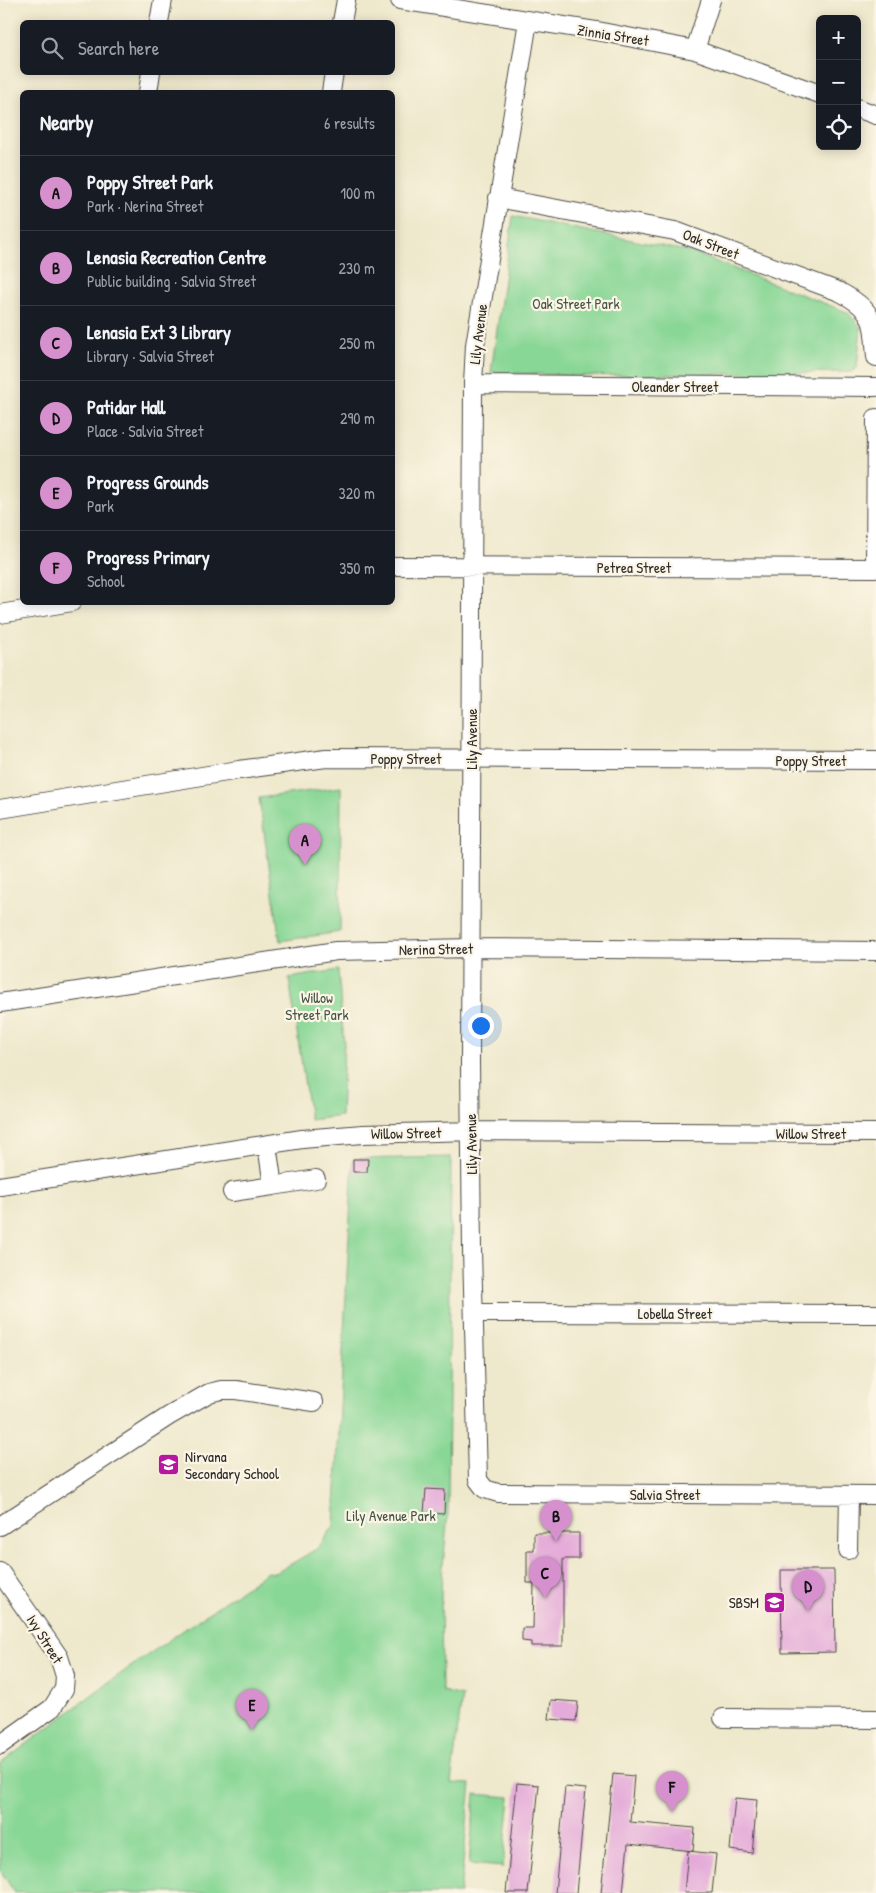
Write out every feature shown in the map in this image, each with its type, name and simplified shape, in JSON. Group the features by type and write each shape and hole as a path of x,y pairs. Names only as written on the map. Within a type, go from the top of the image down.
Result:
{"street":[{"path":"159,20 163,0"},
{"path":"342,20 346,0"},
{"name":"Zinnia Street","path":"400,0 695,50 816,93"},
{"path":"695,50 711,0"},
{"name":"Lily Avenue","path":"477,1461 470,1063 473,384 475,345 528,21"},
{"path":"148,90 151,75"},
{"path":"331,90 334,75"},
{"path":"861,109 876,115"},
{"name":"Oak Street","path":"498,198 675,230 840,292 856,300 870,315 874,329 876,357"},
{"name":"Oleander Street","path":"473,384 876,387"},
{"path":"875,568 876,418"},
{"name":"Petrea Street","path":"395,566 875,568"},
{"path":"0,614 54,605"},
{"name":"Poppy Street","path":"0,809 239,770 326,758 876,760"},
{"name":"Nerina Street","path":"0,1003 336,951 472,948 876,951"},
{"name":"Willow Street","path":"0,1186 335,1136 472,1131 876,1133"},
{"path":"267,1145 273,1186"},
{"path":"232,1192 316,1179"},
{"name":"Lobella Street","path":"474,1313 876,1314"},
{"path":"0,1526 161,1421 209,1393 220,1390 236,1390 314,1402"},
{"name":"Salvia Street","path":"477,1461 480,1484 490,1492 498,1493 876,1495"},
{"path":"848,1550 849,1495"},
{"name":"Ivy Street","path":"0,1572 59,1657 65,1676 64,1688 52,1708 0,1745"},
{"path":"724,1718 876,1719"}],"green space":[{"name":"Oak Street Park","path":"513,216 691,252 847,312 861,327 857,368 851,372 576,376 491,372"},
{"path":"341,787 340,932 280,941 259,798"},
{"name":"Willow Street Park","path":"338,970 344,1044 341,1116 310,1120 289,978"},
{"name":"Lily Avenue Park","path":"451,1157 448,1512 441,1588 442,1691 462,1696 451,1783 471,1784 460,1893 15,1893 0,1870 0,1764 106,1684 267,1572 276,1573 318,1548 334,1526 353,1159"},
{"path":"475,1794 510,1797 503,1867 469,1864"}],"building":[{"path":"353,1159 368,1159 367,1172 353,1172"},
{"path":"426,1489 445,1490 444,1514 424,1513"},
{"path":"534,1533 579,1533 579,1559 563,1559 563,1646 531,1646 531,1642 522,1641 522,1628 533,1628 534,1583 527,1583 527,1550 534,1550"},
{"path":"781,1570 834,1570 835,1652 782,1653"},
{"path":"551,1700 578,1702 576,1721 549,1719"},
{"path":"613,1774 634,1776 630,1822 695,1828 693,1851 628,1844 623,1893 601,1893"},
{"path":"517,1783 539,1785 528,1893 506,1893"},
{"path":"565,1787 586,1789 576,1893 555,1893"},
{"path":"735,1798 757,1800 752,1853 730,1850"},
{"path":"688,1851 716,1854 712,1893 684,1893"}],"place":[{"name":"Poppy Street Park","path":"305,865"},
{"name":"Nirvana Secondary School","path":"169,1465"},
{"name":"Lenasia Recreation Centre","path":"556,1541"},
{"name":"Lenasia Ext 3 Library","path":"545,1598"},
{"name":"SBSM","path":"775,1602"},
{"name":"Patidar Hall","path":"808,1611"},
{"name":"Progress Grounds","path":"252,1730"},
{"name":"Progress Primary","path":"672,1812"}]}
